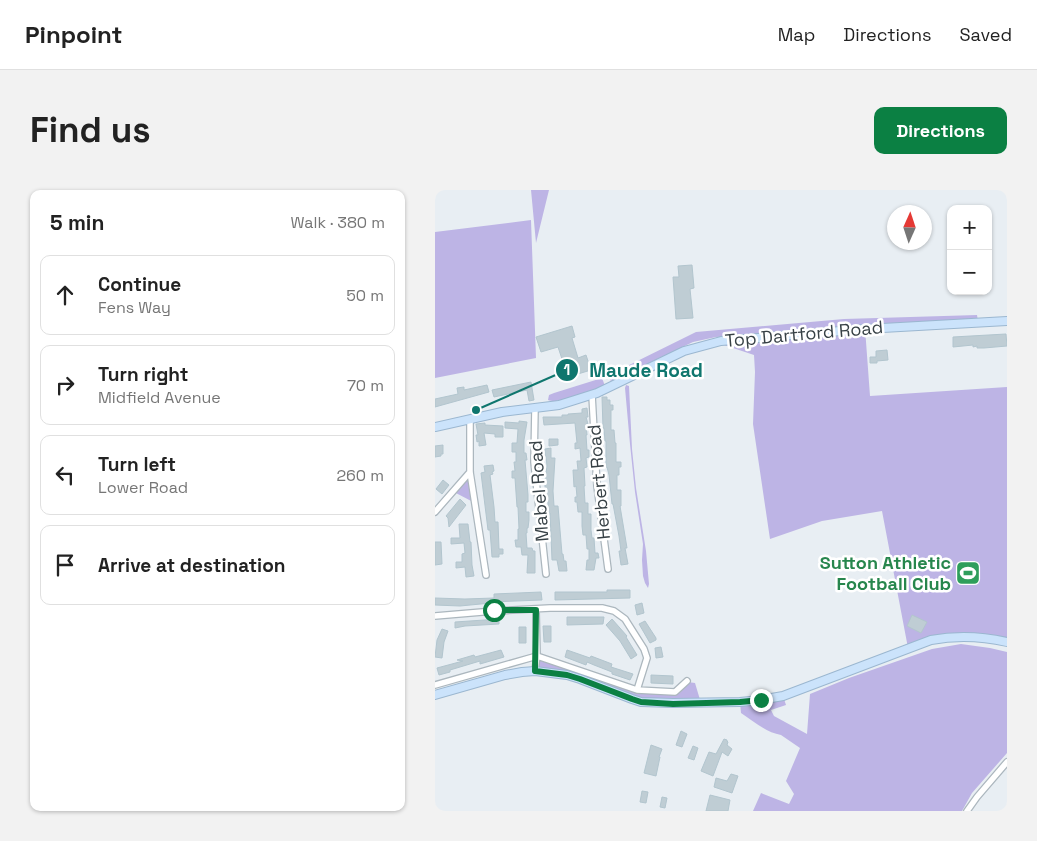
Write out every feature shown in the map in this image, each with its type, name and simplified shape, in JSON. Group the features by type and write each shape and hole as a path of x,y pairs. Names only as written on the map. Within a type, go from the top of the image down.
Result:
{"street":[{"name":"Top Dartford Road","path":"435,427 502,412 559,404 592,395 684,350 721,341 865,329 1007,321"},
{"name":"Herbert Road","path":"592,395 597,486 608,569"},
{"name":"Mabel Road","path":"535,408 534,462 546,574"},
{"path":"470,419 470,472 485,575"},
{"path":"435,512 470,472"},
{"path":"435,617 494,610 606,608 614,611 625,620 644,649 647,658 637,690"},
{"path":"535,671 537,656 536,610"},
{"path":"435,694 505,675 535,671 574,677 641,702 673,704 740,702 783,696 931,640 946,637 977,637 1007,642"},
{"path":"435,685 537,656 637,690 675,692 687,681"},
{"path":"967,811 977,796 1007,762"}],"shaded area":[{"path":"531,190 549,190 536,243"},
{"path":"531,220 536,358 435,378 435,232"},
{"path":"977,315 978,321 865,328 870,396 1007,387 1007,642 962,636 908,648 882,511 822,521 770,539 753,424 754,355 724,345 831,336 863,329 716,337 693,342 611,381 607,376 696,332 844,319"},
{"path":"602,378 605,386 560,401 548,400 549,395"},
{"path":"626,385 629,386 632,449 646,551 648,588 643,576 643,544 635,492"},
{"path":"470,472 475,503 454,492"},
{"path":"961,644 1007,652 1007,753 972,793 962,811 753,811 761,793 789,804 794,794 786,781 800,748 741,713 740,702 783,696 786,705 771,710 774,716 807,734 810,694 849,678 932,649"},
{"path":"537,656 637,691 679,692 688,682 695,683 701,703 641,702 580,679 536,671"}],"building":[{"path":"692,265 694,288 690,289 693,318 676,319 673,277 679,277 678,266"},
{"path":"572,326 575,337 572,338 578,358 586,355 591,370 568,377 558,347 541,352 536,337"},
{"path":"1006,334 1007,346 977,348 977,346 973,347 973,345 953,347 953,337"},
{"path":"887,350 888,360 870,363 870,357 876,357 876,351"},
{"path":"531,382 534,400 529,401 527,390 494,397 492,390"},
{"path":"487,385 489,392 435,407 435,399 458,394 457,388 464,387 464,390"},
{"path":"602,397 607,397 607,400 610,400 610,405 613,405 613,410 611,410 611,430 614,430 616,462 621,462 619,475 617,475 617,490 621,490 620,506 628,564 621,565 619,536 606,467"},
{"path":"587,408 588,417 586,417 588,424 586,424 586,435 589,457 586,458 587,467 584,468 584,486 585,503 588,503 588,514 591,514 591,530 592,538 594,538 595,553 598,553 599,558 596,558 594,570 586,570 587,560 589,560 589,549 587,549 586,535 583,535 582,512 578,512 577,502 575,502 575,497 577,497 576,486 574,487 573,470 578,470 577,461 581,461 580,448 575,449 575,443 577,443 575,423 544,425 543,417 562,417 562,415 582,413 582,409"},
{"path":"519,421 527,422 524,453 526,453 527,460 525,460 528,495 526,512 529,512 529,520 526,533 527,548 532,548 535,551 535,573 527,573 528,555 522,555 521,547 516,547 515,540 518,540 519,529 515,478 512,478 512,471 515,471 516,452 512,452 512,443 517,443 518,429 505,428 505,422 519,423"},
{"path":"485,423 485,425 503,426 503,437 495,437 495,434 484,433 486,445 479,446 476,424"},
{"path":"549,439 558,439 558,445 549,446"},
{"path":"443,445 443,454 435,457 435,446"},
{"path":"551,448 551,458 555,458 554,506 558,506 562,554 564,561 566,561 567,571 559,571 557,560 552,560 550,513 548,513 548,502 545,502 547,466 545,449"},
{"path":"493,465 494,471 490,475 495,522 498,522 499,549 503,549 503,554 499,554 499,557 492,557 490,530 488,530 481,473 485,472 484,466"},
{"path":"443,480 449,485 442,494 436,489"},
{"path":"460,499 466,505 449,527 446,516"},
{"path":"459,524 468,524 474,576 466,577 465,567 456,568 456,562 462,562 462,554 465,553 464,543 451,544 451,538 460,538"},
{"path":"435,542 441,542 442,564 435,565"},
{"path":"607,590 630,590 630,598 555,600 555,592 607,592"},
{"path":"541,592 542,600 491,602 460,606 435,605 435,598 494,598 494,594"},
{"path":"642,603 644,613 637,615 635,605"},
{"path":"912,615 927,622 921,633 907,626"},
{"path":"567,617 604,617 603,624 567,625"},
{"path":"499,619 499,624 455,628 455,622"},
{"path":"612,619 627,636 637,655 631,659 620,641 606,625"},
{"path":"645,621 656,638 656,640 650,643 639,624"},
{"path":"543,626 551,626 551,642 544,642"},
{"path":"519,627 526,627 526,643 519,643"},
{"path":"442,629 448,631 444,642 442,658 435,657 437,640"},
{"path":"661,647 663,657 656,658 655,648"},
{"path":"501,650 504,657 480,664 480,661 439,675 437,668 463,661 457,660 474,655 475,657"},
{"path":"567,650 590,658 591,656 612,664 611,667 633,674 630,680 587,662 586,665 565,657"},
{"path":"651,675 673,676 673,684 651,683"},
{"path":"681,731 687,734 682,747 676,745"},
{"path":"724,739 727,740 727,745 732,749 728,756 722,752 713,776 701,771 709,752 716,754"},
{"path":"651,745 662,749 656,776 644,773"},
{"path":"693,746 698,748 694,760 688,758"},
{"path":"731,774 738,776 732,793 714,787 716,778 727,781"},
{"path":"642,791 648,792 646,803 640,802"},
{"path":"710,795 730,800 728,811 706,811"},
{"path":"662,797 667,798 665,808 660,807"}],"place":[{"name":"Maude Road","path":"476,410"},
{"name":"Sutton Athletic Football Club","path":"968,573"}],"route":[{"path":"494,610 536,610 537,656 535,671 567,675 641,702 673,704 761,700"}]}
